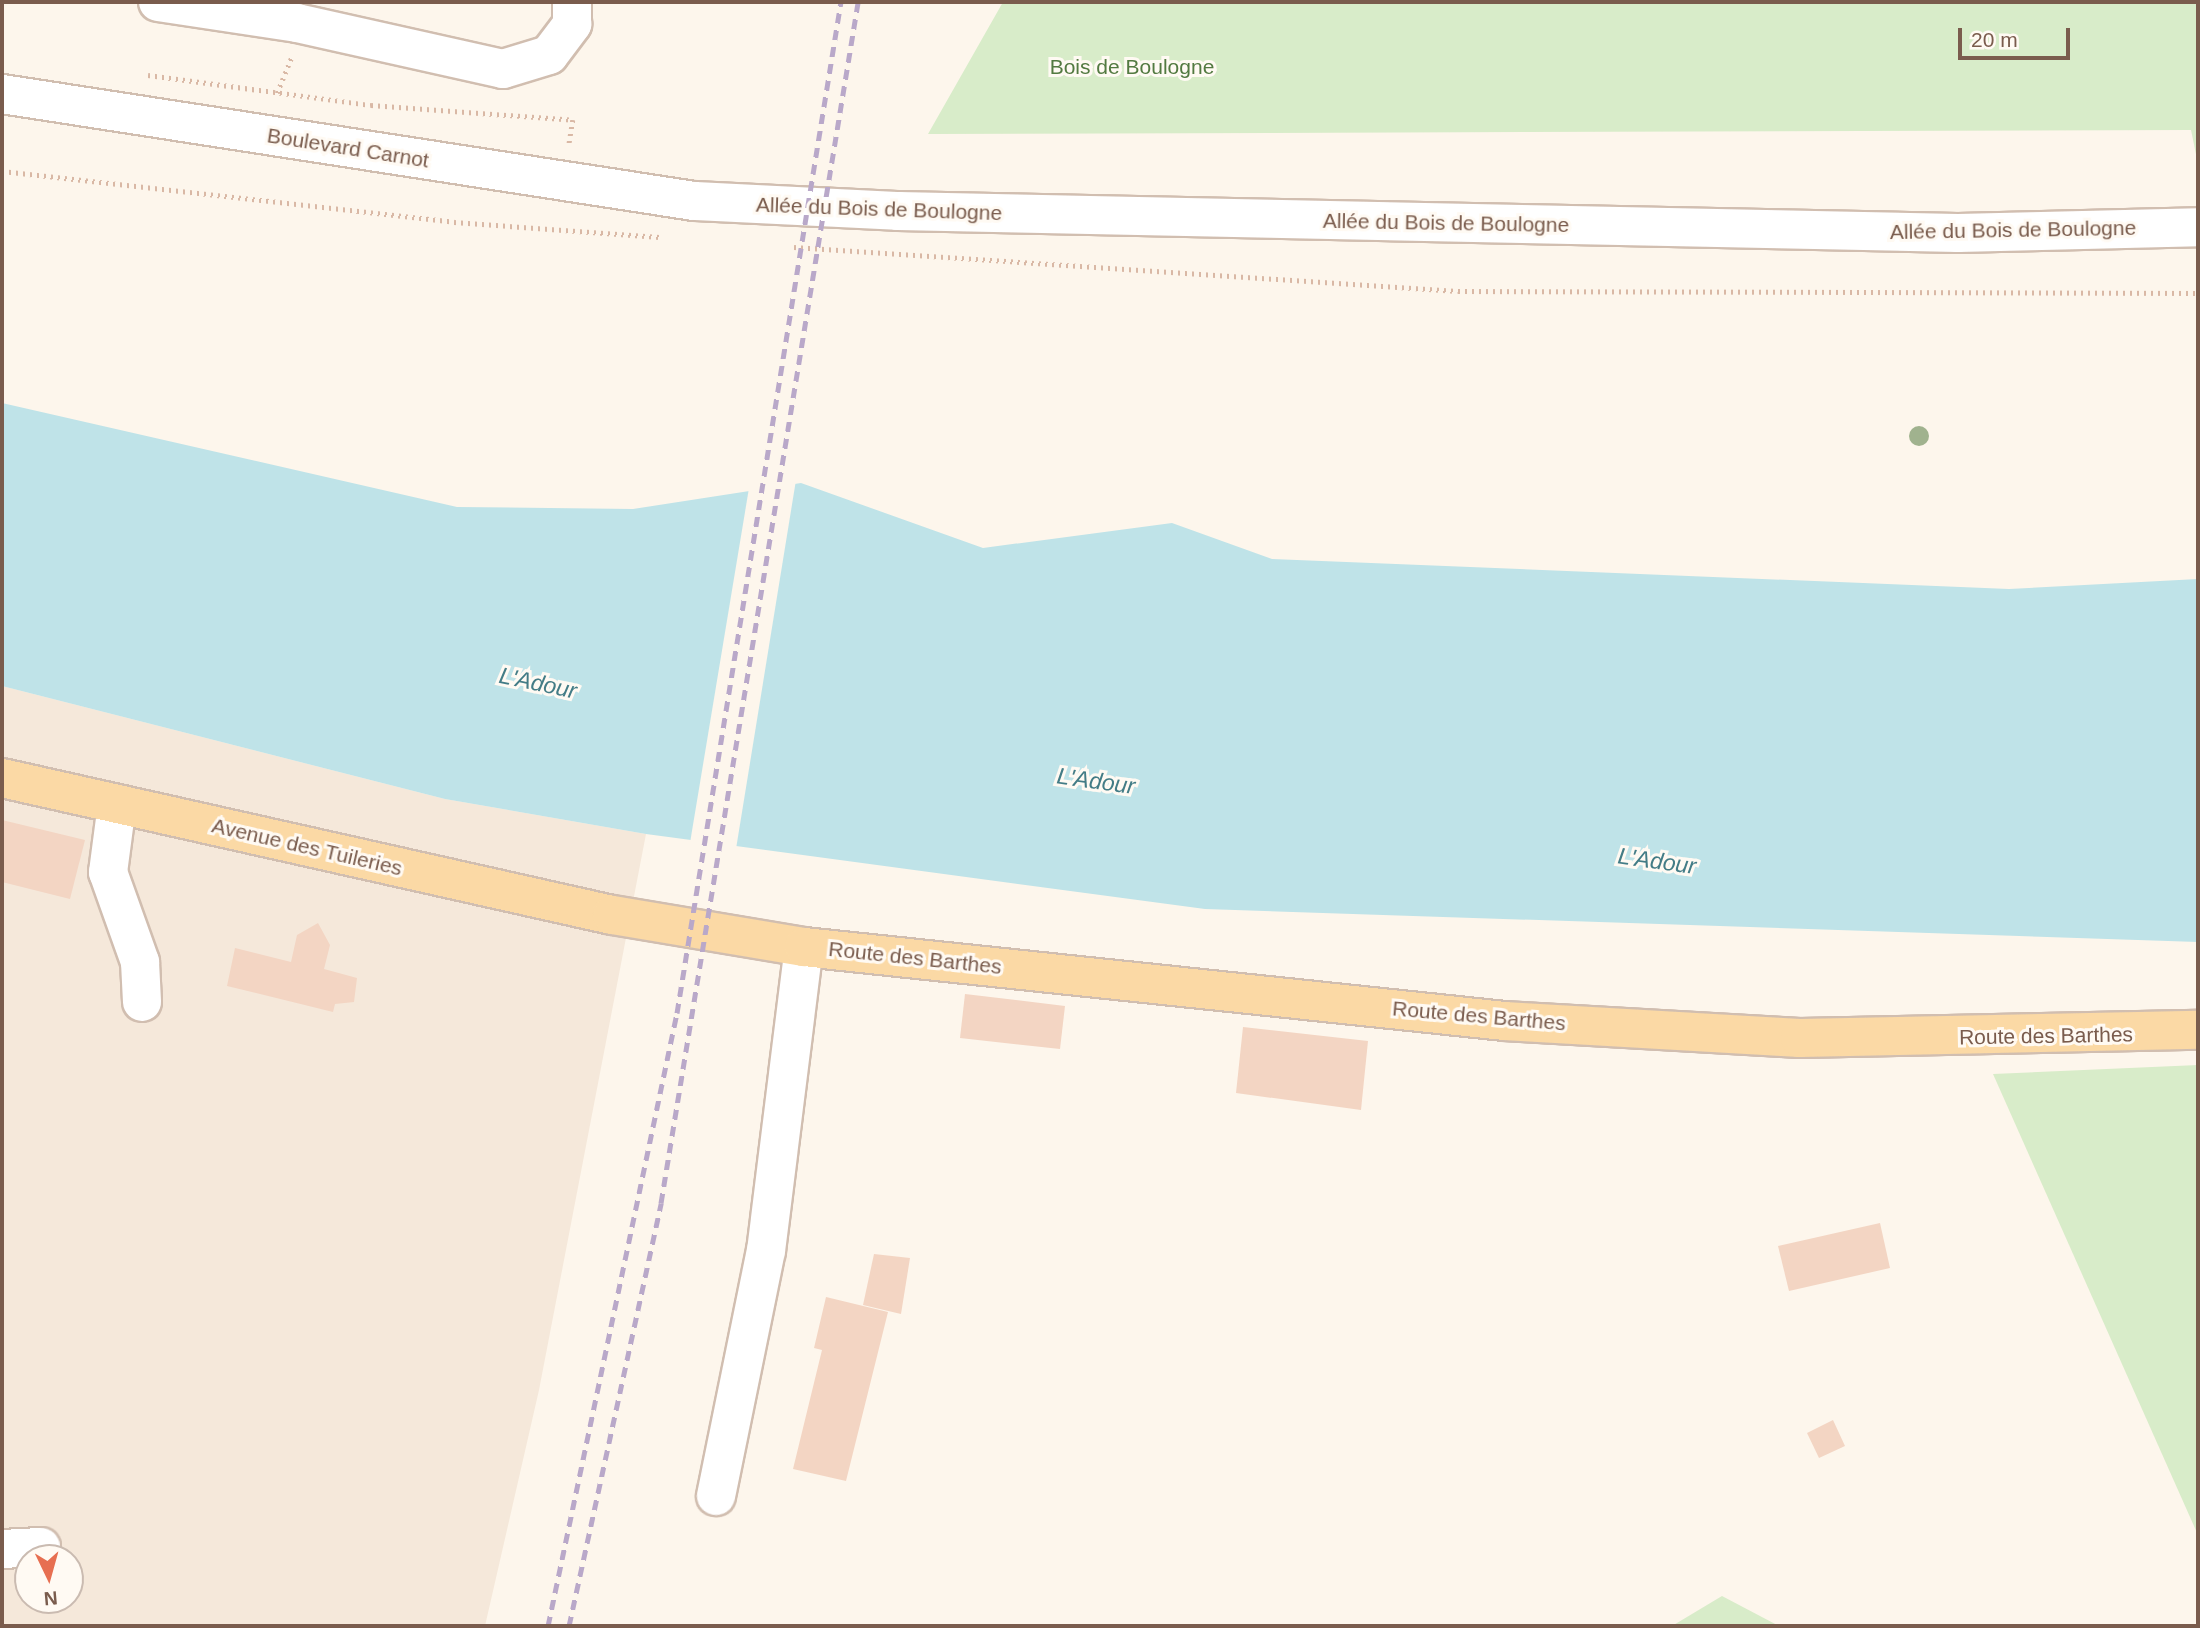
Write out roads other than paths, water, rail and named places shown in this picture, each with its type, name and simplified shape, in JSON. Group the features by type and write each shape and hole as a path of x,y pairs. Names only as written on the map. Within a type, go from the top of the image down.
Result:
{"main road":[{"name":"Avenue des Tuileries","path":"2,778 612,915 764,940"},
{"name":"Route des Barthes","path":"764,940 804,947 1531,1022 1800,1038 2198,1030"}],"street":[{"path":"158,2 297,23 503,69 549,55 572,24 572,2"},
{"name":"Boulevard Carnot","path":"2,94 694,201"},
{"name":"Allée du Bois de Boulogne","path":"694,201 898,211 1958,233 2198,226"},
{"path":"117,804 108,872 140,962 142,1002"},
{"path":"716,1496 766,1251 804,947"}],"water":[{"name":"L'Adour","path":"2,403 457,507 633,509 801,483 983,548 1172,523 1272,559 2009,589 2198,579 2198,942 1205,909 646,834 445,799 2,686"}],"railway":[{"path":"548,1626 677,1013 841,2"},
{"path":"569,1626 661,1203 858,2"}],"park label":[{"name":"Bois de Boulogne","path":"1132,67"}]}
